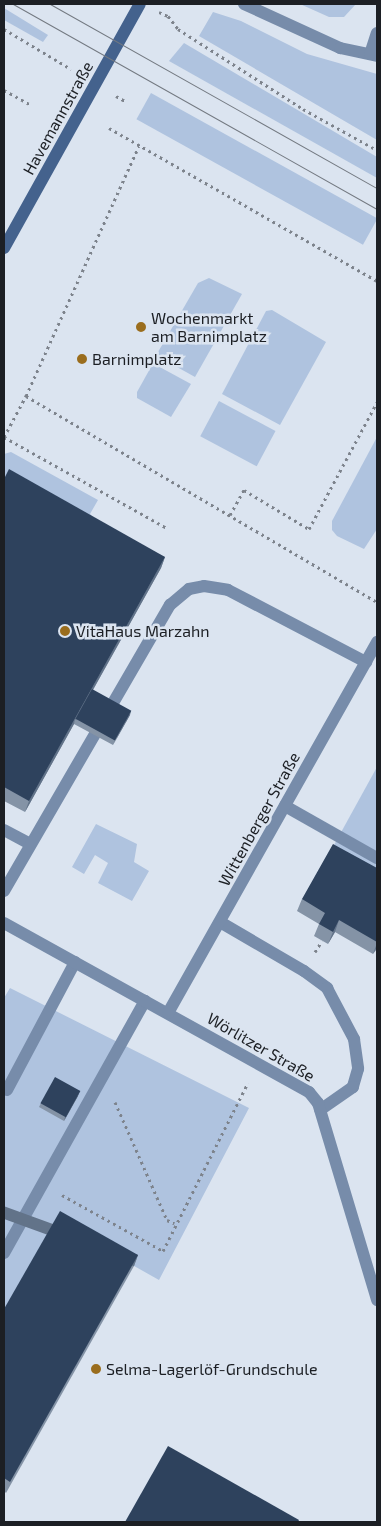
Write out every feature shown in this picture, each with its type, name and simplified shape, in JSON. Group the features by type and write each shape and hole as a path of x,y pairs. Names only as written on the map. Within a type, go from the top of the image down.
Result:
{"main road":[{"name":"Havemannstraße","path":"4,248 140,4"}],"street":[{"path":"244,4 340,48 374,55 377,33"},
{"path":"4,890 170,605 189,589 204,586 228,590 366,662"},
{"name":"Wittenberger Straße","path":"168,1013 377,642"},
{"path":"285,806 377,858"},
{"path":"4,830 30,844"},
{"path":"220,922 327,988 354,1039 358,1069 354,1087 320,1110"},
{"name":"Wörlitzer Straße","path":"4,923 259,1062 309,1092 320,1110 377,1300"},
{"path":"7,1090 75,962"},
{"path":"4,1253 145,1001"}],"path":[{"path":"168,16 178,29 294,104 377,150"},
{"path":"4,29 71,69"},
{"path":"4,90 31,105"},
{"path":"116,96 125,101"},
{"path":"109,128 377,281"},
{"path":"139,146 26,396 4,437 167,528"},
{"path":"26,396 377,602"},
{"path":"230,515 244,490 309,529 377,402"},
{"path":"42,1184 162,1251 174,1224 259,1062"},
{"path":"104,1076 167,1220 174,1224"}],"shaded area":[{"path":"300,4 356,4 344,17 329,17"},
{"path":"4,8 48,35 43,42 4,20"},
{"path":"213,12 241,21 307,54 377,74 377,140 199,36"},
{"path":"184,43 377,157 377,178 169,61"},
{"path":"151,93 377,218 363,245 136,119"},
{"path":"209,278 242,294 195,377 159,357 158,352 198,283"},
{"path":"272,310 326,342 280,425 222,394 266,311"},
{"path":"156,365 191,384 171,417 137,398 137,392 151,367"},
{"path":"219,401 276,431 257,466 200,436"},
{"path":"377,437 377,529 364,549 337,536 332,530 332,521"},
{"path":"11,452 98,500 90,514 92,516 4,483 4,454"},
{"path":"377,767 377,882 328,856"},
{"path":"96,824 137,844 134,862 149,871 132,901 98,883 108,863 95,855 84,874 72,867"},
{"path":"10,988 249,1108 159,1280 56,1222 4,1313 4,998"}],"building":[{"name":"VitaHaus Marzahn","path":"9,469 165,557 29,801 4,787 4,479"},
{"path":"92,689 131,711 115,741 76,719"},
{"path":"333,844 377,868 377,942 339,920 333,932 319,924 325,913 302,899"},
{"path":"55,1077 80,1091 66,1117 40,1103"},
{"path":"60,1211 138,1255 10,1482 4,1478 4,1309"},
{"path":"168,1446 299,1520 298,1522 125,1522"}],"tram line":[{"path":"13,4 377,209"},
{"path":"50,4 377,188"}],"place":[{"name":"Wochenmarkt am Barnimplatz","path":"141,327"},
{"name":"Barnimplatz","path":"82,359"},
{"name":"VitaHaus Marzahn","path":"65,631"},
{"name":"Selma-Lagerlöf-Grundschule","path":"96,1369"}]}
